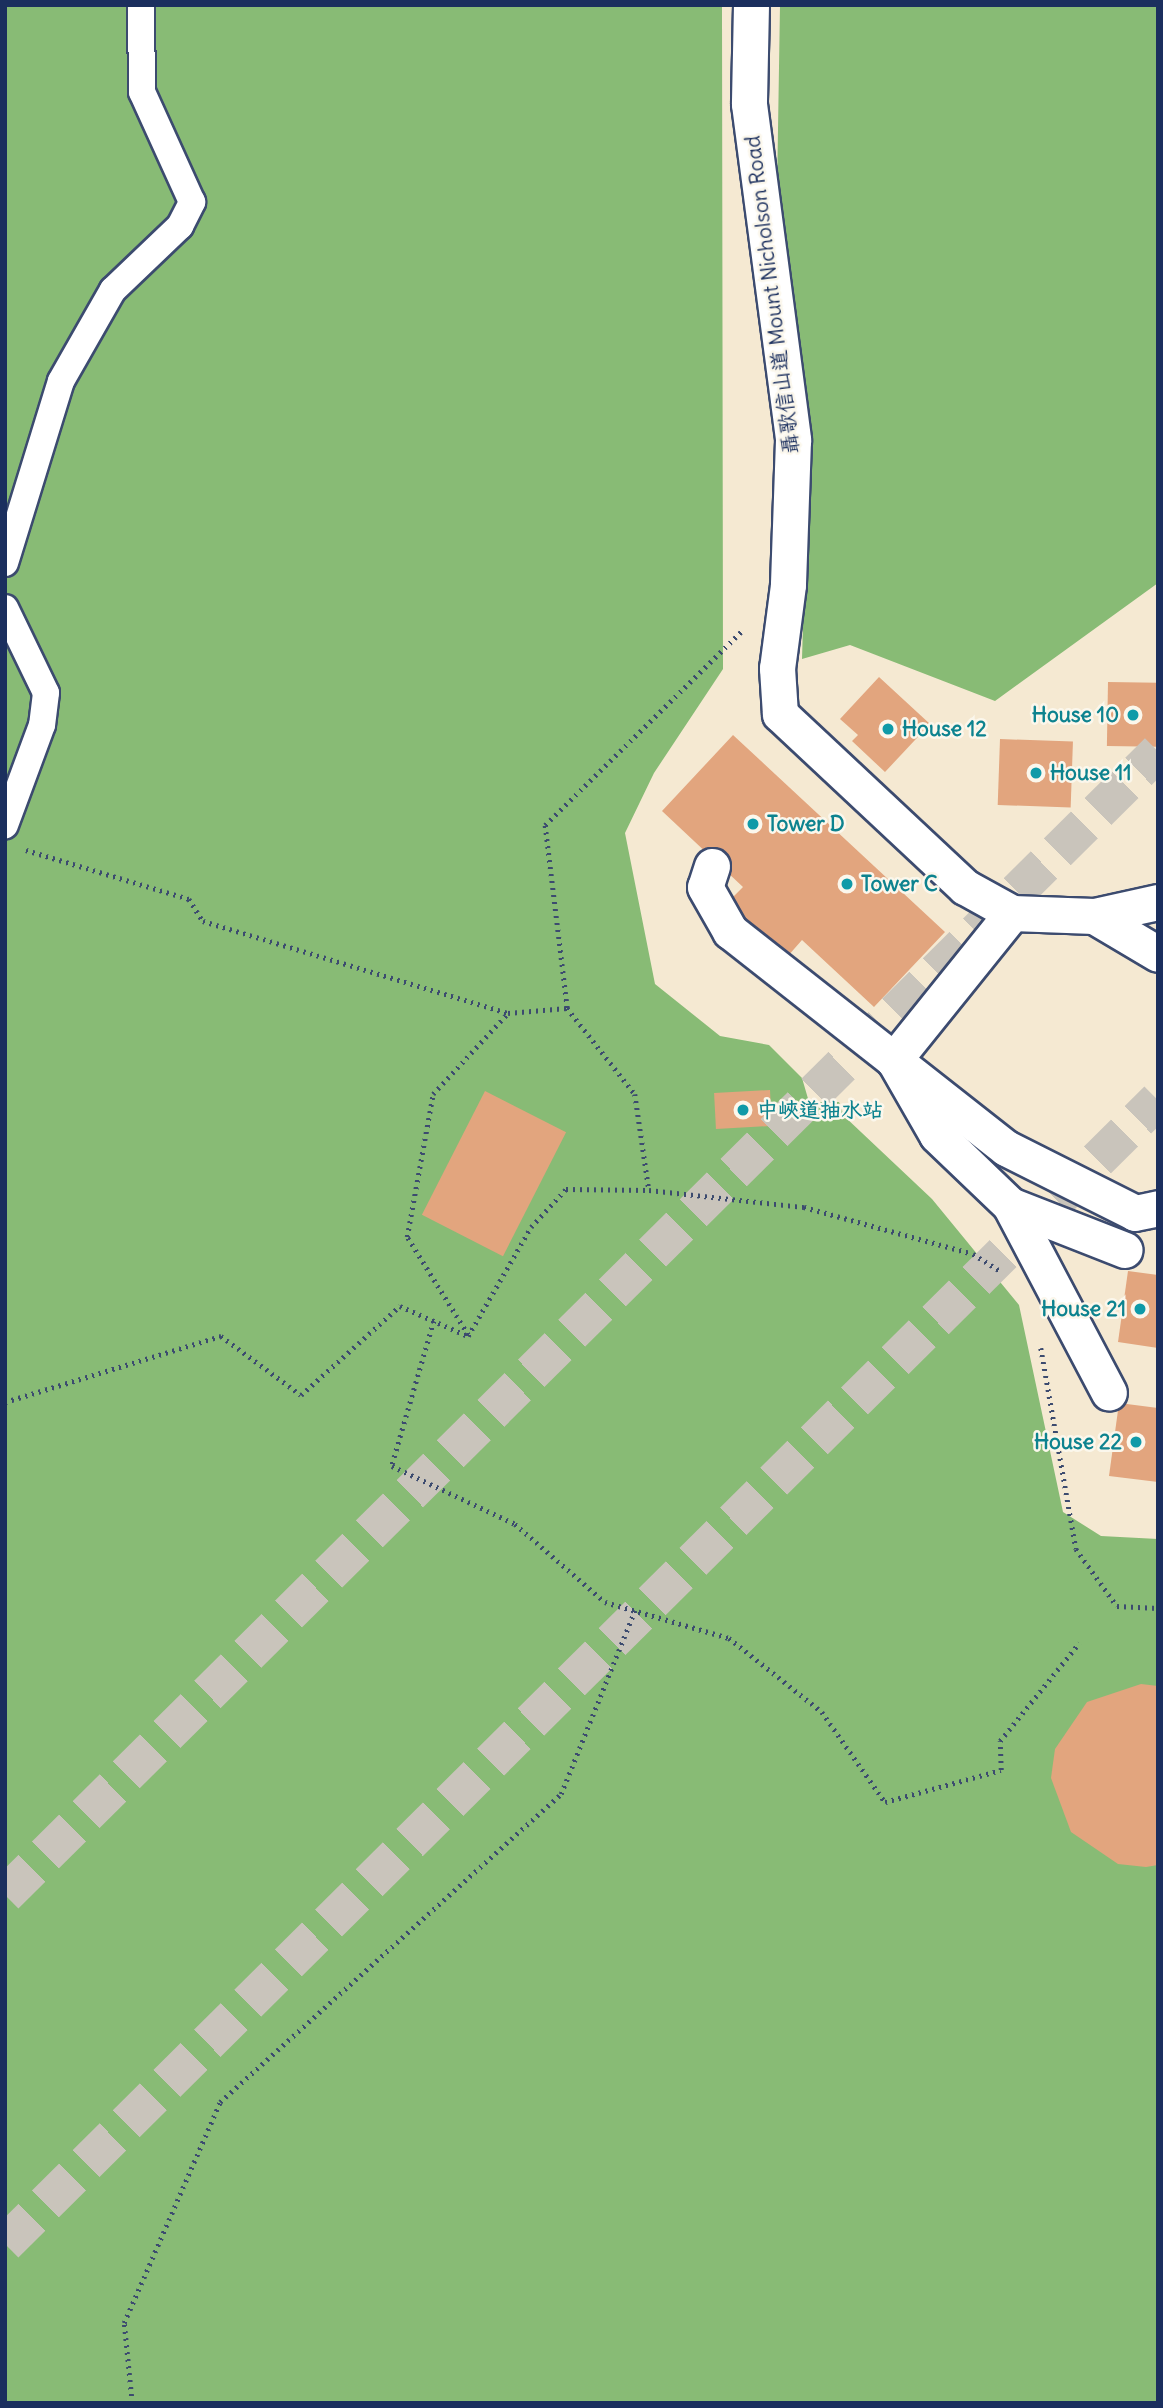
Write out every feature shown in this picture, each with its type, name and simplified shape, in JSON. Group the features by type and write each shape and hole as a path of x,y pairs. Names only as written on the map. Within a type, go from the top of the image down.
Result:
{"street":[{"path":"5,563 61,382 113,290 180,226 192,202 142,92 141,5"},
{"name":"聶歌信山道 Mount Nicholson Road","path":"751,5 749,104 793,440 788,585 776,668 776,696 788,726 965,887 1012,912"},
{"path":"5,608 46,693 42,725 12,836"},
{"path":"712,866 705,887 711,907 738,939 1006,1148 1135,1213 1158,1208"},
{"path":"894,1060 1012,912 1094,916 1158,902"},
{"path":"1094,916 1158,954"},
{"path":"894,1060 937,1136 1010,1205 1109,1392"},
{"path":"1010,1205 1125,1250"}],"path":[{"path":"649,1190 635,1094 567,1009 545,825 788,585"},
{"path":"12,836 189,899 203,920 508,1013 567,1009"},
{"path":"468,1336 407,1237 433,1094 508,1013"},
{"path":"468,1336 530,1227 566,1189 649,1190 804,1207 973,1254 1007,1275"},
{"path":"5,1402 221,1336 301,1395 400,1306 468,1336"},
{"path":"434,1321 392,1466 515,1524 605,1602 729,1638 822,1712 885,1802 1001,1770 1000,1741 1079,1643"},
{"path":"1040,1344 1076,1549 1117,1606 1158,1608"},
{"path":"132,2403 124,2323 220,2102 561,1794 635,1611"}],"green space":[{"path":"5,5 722,5 723,669 654,773 625,833 655,984 720,1036 769,1045 802,1078 809,1102 839,1102 844,1116 932,1199 1019,1305 1063,1512 1101,1536 1158,1539 1158,2403 5,2403"},
{"path":"780,5 1158,5 1158,583 995,701 850,645 802,659 808,458 777,191"}],"building":[{"name":"House 12","path":"879,677 930,724 885,772 852,741 858,735 840,719"},
{"name":"House 10","path":"1108,682 1158,683 1157,747 1107,746"},
{"path":"733,735 945,932 874,1007 802,940 787,957 728,902 743,887 662,811"},
{"name":"House 11","path":"1000,739 1073,742 1071,808 998,805"},
{"name":"中峽道抽水站","path":"770,1090 772,1126 716,1129 714,1093"},
{"path":"485,1091 566,1132 503,1256 422,1215"},
{"name":"House 21","path":"1128,1271 1158,1275 1158,1348 1118,1342"},
{"name":"House 22","path":"1119,1403 1158,1408 1158,1482 1109,1476"},
{"path":"1141,1684 1158,1686 1158,1865 1146,1867 1118,1864 1071,1832 1051,1778 1055,1749 1087,1702"}],"tunnel":[{"path":"5,1895 1158,752"},
{"path":"5,2244 1158,1100"}],"place":[{"name":"House 10","path":"1133,715"},
{"name":"House 12","path":"888,729"},
{"name":"House 11","path":"1036,773"},
{"name":"Tower D","path":"753,824"},
{"name":"Tower C","path":"847,884"},
{"name":"中峽道抽水站","path":"743,1110"},
{"name":"House 21","path":"1140,1309"},
{"name":"House 22","path":"1136,1442"}]}
